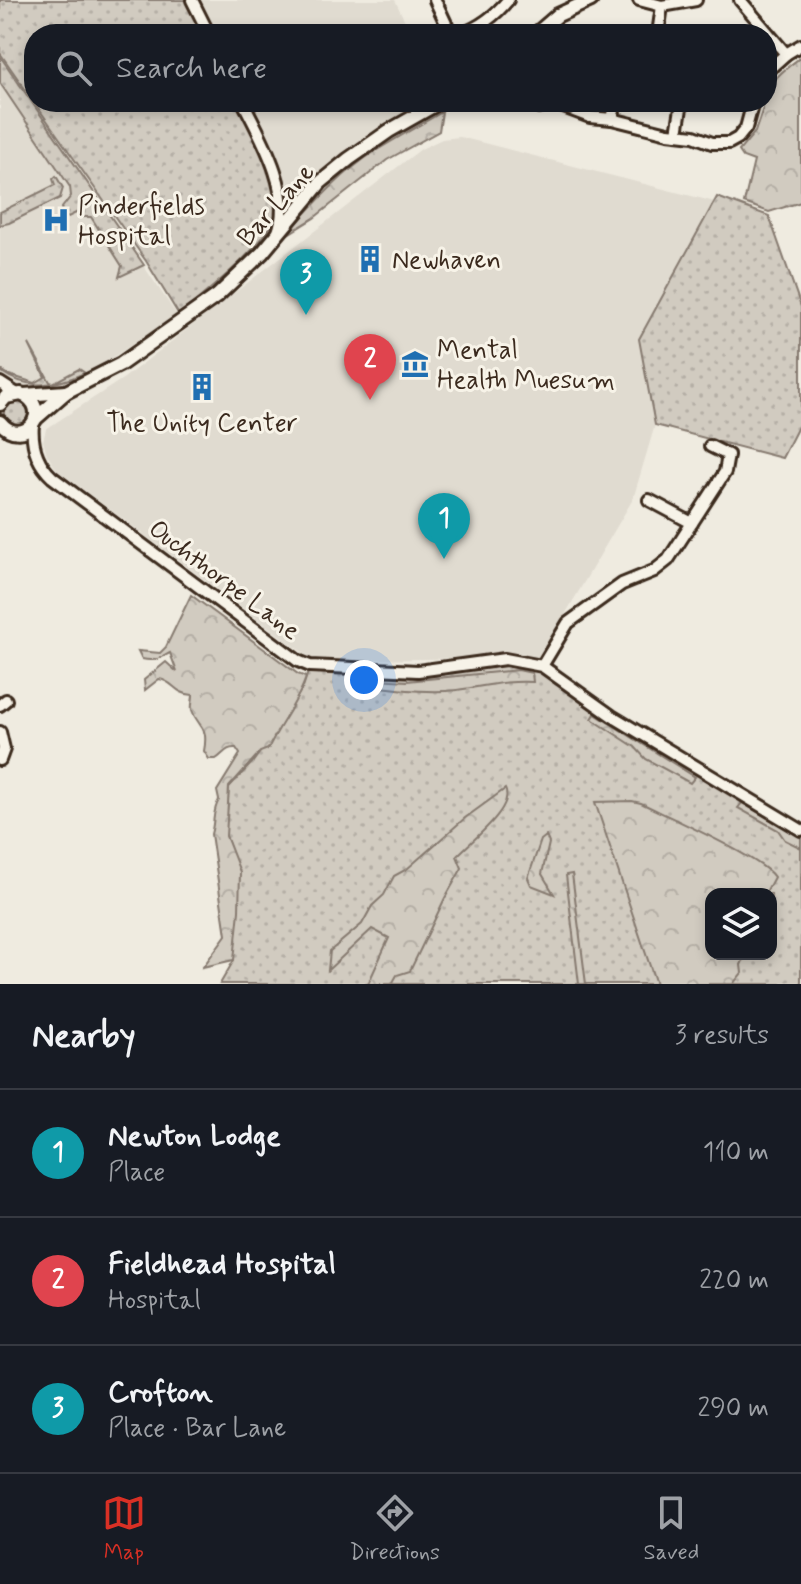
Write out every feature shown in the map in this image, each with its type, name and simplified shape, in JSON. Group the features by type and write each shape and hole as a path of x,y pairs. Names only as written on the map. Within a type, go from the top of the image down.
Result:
{"main road":[{"path":"558,15 566,0"},
{"path":"548,24 558,15 592,0 603,0"},
{"name":"Bar Lane","path":"9,432 27,429 66,392 121,364 184,322 262,253 321,182 389,131 422,112"},
{"name":"Bar Lane","path":"21,394 66,392"},
{"path":"0,404 6,397 21,394 35,405 34,421"},
{"path":"0,422 9,432"}],"street":[{"path":"192,0 204,24"},
{"path":"435,0 446,24"},
{"path":"481,24 508,0"},
{"path":"639,0 662,6 696,0"},
{"path":"740,0 760,24"},
{"path":"659,24 662,6"},
{"path":"777,43 786,54"},
{"path":"777,62 801,45"},
{"path":"248,112 265,145 280,194 283,213 277,234"},
{"path":"577,112 712,143 729,143 738,138 746,128 750,112"},
{"path":"612,119 614,112"},
{"path":"677,133 680,112"},
{"path":"280,194 290,203 301,205"},
{"path":"0,383 21,394"},
{"path":"34,421 36,453"},
{"name":"Ouchthorpe Lane","path":"9,432 36,453 42,467 59,482 298,661 310,666 418,671 505,659 542,666 612,716 801,830"},
{"path":"542,666 568,623 622,584 662,566 725,472 728,455 710,446"},
{"path":"648,500 692,523"},
{"path":"0,732 4,749 0,760"}],"shaded area":[{"path":"197,0 395,0 406,24 210,24"},
{"name":"Pinderfields Hospital","path":"0,55 24,90 24,112 39,112 177,315 78,380 39,389 9,383 0,391"},
{"path":"254,112 412,112 386,124 322,173 301,197 283,190 270,144"},
{"path":"460,137 715,202 639,339 655,425 633,499 540,657 314,661 57,470 47,455 43,441 46,429 124,378 421,149 442,139"}],"green space":[{"path":"0,0 187,0 199,24 24,24 24,88 0,53"},
{"path":"0,56 24,91 24,112 39,112 144,265 119,277 122,266 91,217 80,217 78,212 66,218 61,209 71,196 70,187 0,83"},
{"path":"801,57 801,202 769,212 744,203 754,161 743,157 739,151 755,132 762,112 777,112 777,78"},
{"path":"41,112 243,112 264,152 278,193 279,206 266,233 238,264 179,315 146,261"},
{"path":"442,112 439,131 387,160 314,218 285,236 351,169"},
{"path":"56,176 63,188 60,198 0,225 0,212 55,185 53,179"},
{"path":"717,197 769,216 801,307 801,421 782,458 655,425 639,339"},
{"path":"29,344 53,383 31,384 21,382 0,371 35,383 45,377"},
{"path":"79,369 85,373 54,383"},
{"path":"16,401 27,408 28,413 21,424 16,425 5,418 4,413 11,402"},
{"path":"191,595 306,677 268,749 260,752 229,787 226,836 240,872 234,960 203,967 226,935 211,834 219,800 217,791 240,754 233,748 216,759 209,759 204,751 204,731 192,710 193,695 159,679 145,690 144,680 166,662 177,672 170,653 147,660 142,659 138,651 160,653 166,647"},
{"path":"477,663 542,666 801,830 801,984 220,984 234,960 232,854 226,836 229,787 252,763 277,729 303,687 310,666 418,671"},
{"path":"518,670 532,673 533,682 428,691 380,687 378,679 407,681"},
{"path":"595,714 695,777 690,783 646,759 635,747 592,719"},
{"path":"505,789 504,805 498,815 457,856 462,868 410,971 397,975 392,984 368,984 389,938 372,929 328,970 330,951 362,924 394,876 407,869 465,818"},
{"path":"595,802 641,803 752,859 774,877 768,888 705,888 705,960 743,960 742,973 733,984 656,984"},
{"path":"742,803 801,837 801,848 785,840 778,830 738,808"},
{"path":"546,836 549,843 542,874 554,894 531,885 528,878 541,840"},
{"path":"572,874 586,984 579,984 566,875"}],"place":[{"name":"Pinderfields Hospital","path":"56,220"},
{"name":"Newhaven","path":"370,259"},
{"name":"Crofton","path":"306,315"},
{"name":"Mental Health Muesum","path":"415,364"},
{"name":"The Unity Center","path":"202,387"},
{"name":"Fieldhead Hospital","path":"370,400"},
{"name":"Newton Lodge","path":"444,559"}]}
